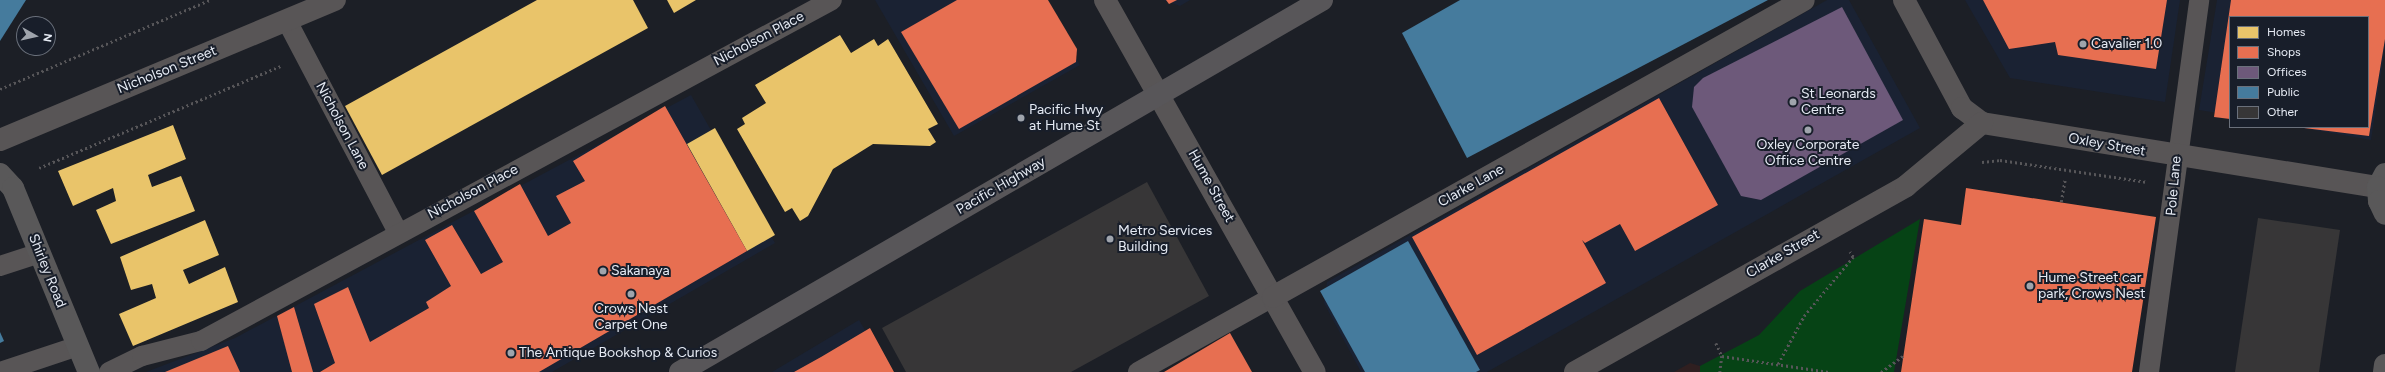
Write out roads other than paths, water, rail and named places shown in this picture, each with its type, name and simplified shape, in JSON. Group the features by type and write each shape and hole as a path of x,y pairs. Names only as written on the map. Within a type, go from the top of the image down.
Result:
{"main road":[{"name":"Pacific Highway","path":"680,372 1322,0"},
{"name":"Shirley Road","path":"0,174 13,188 89,372"},
{"path":"2382,181 2379,201 2385,214"},
{"path":"2384,372 2385,365"}],"street":[{"name":"Nicholson Street","path":"0,140 335,0"},
{"name":"Hume Street","path":"1105,0 1160,93 1315,372"},
{"name":"Clarke Lane","path":"1273,297 1804,0"},
{"name":"Oxley Street","path":"1904,0 1962,108 1982,123 2176,157 2382,181"},
{"name":"Clarke Street","path":"1575,372 1906,186 1982,123"}],"lane":[{"name":"Nicholson Place","path":"109,372 142,356 201,341 398,232 832,0"},
{"name":"Pole Lane","path":"2149,372 2144,348 2176,157 2198,0"},
{"name":"Nicholson Lane","path":"287,20 398,232"},
{"path":"0,266 40,253"},
{"name":"Clarke Lane","path":"1138,372 1273,297"},
{"path":"0,372 78,346"}],"place":[{"name":"Cavalier 1.0","path":"2083,44"},
{"name":"St Leonards Centre","path":"1793,102"},
{"name":"Pacific Hwy at Hume St","path":"1021,118"},
{"name":"Oxley Corporate Office Centre","path":"1808,130"},
{"name":"Metro Services Building","path":"1110,239"},
{"name":"Sakanaya","path":"603,271"},
{"name":"Hume Street car park, Crows Nest","path":"2030,286"},
{"name":"Crows Nest Carpet One","path":"631,294"},
{"name":"The Antique Bookshop & Curios","path":"511,353"}]}
